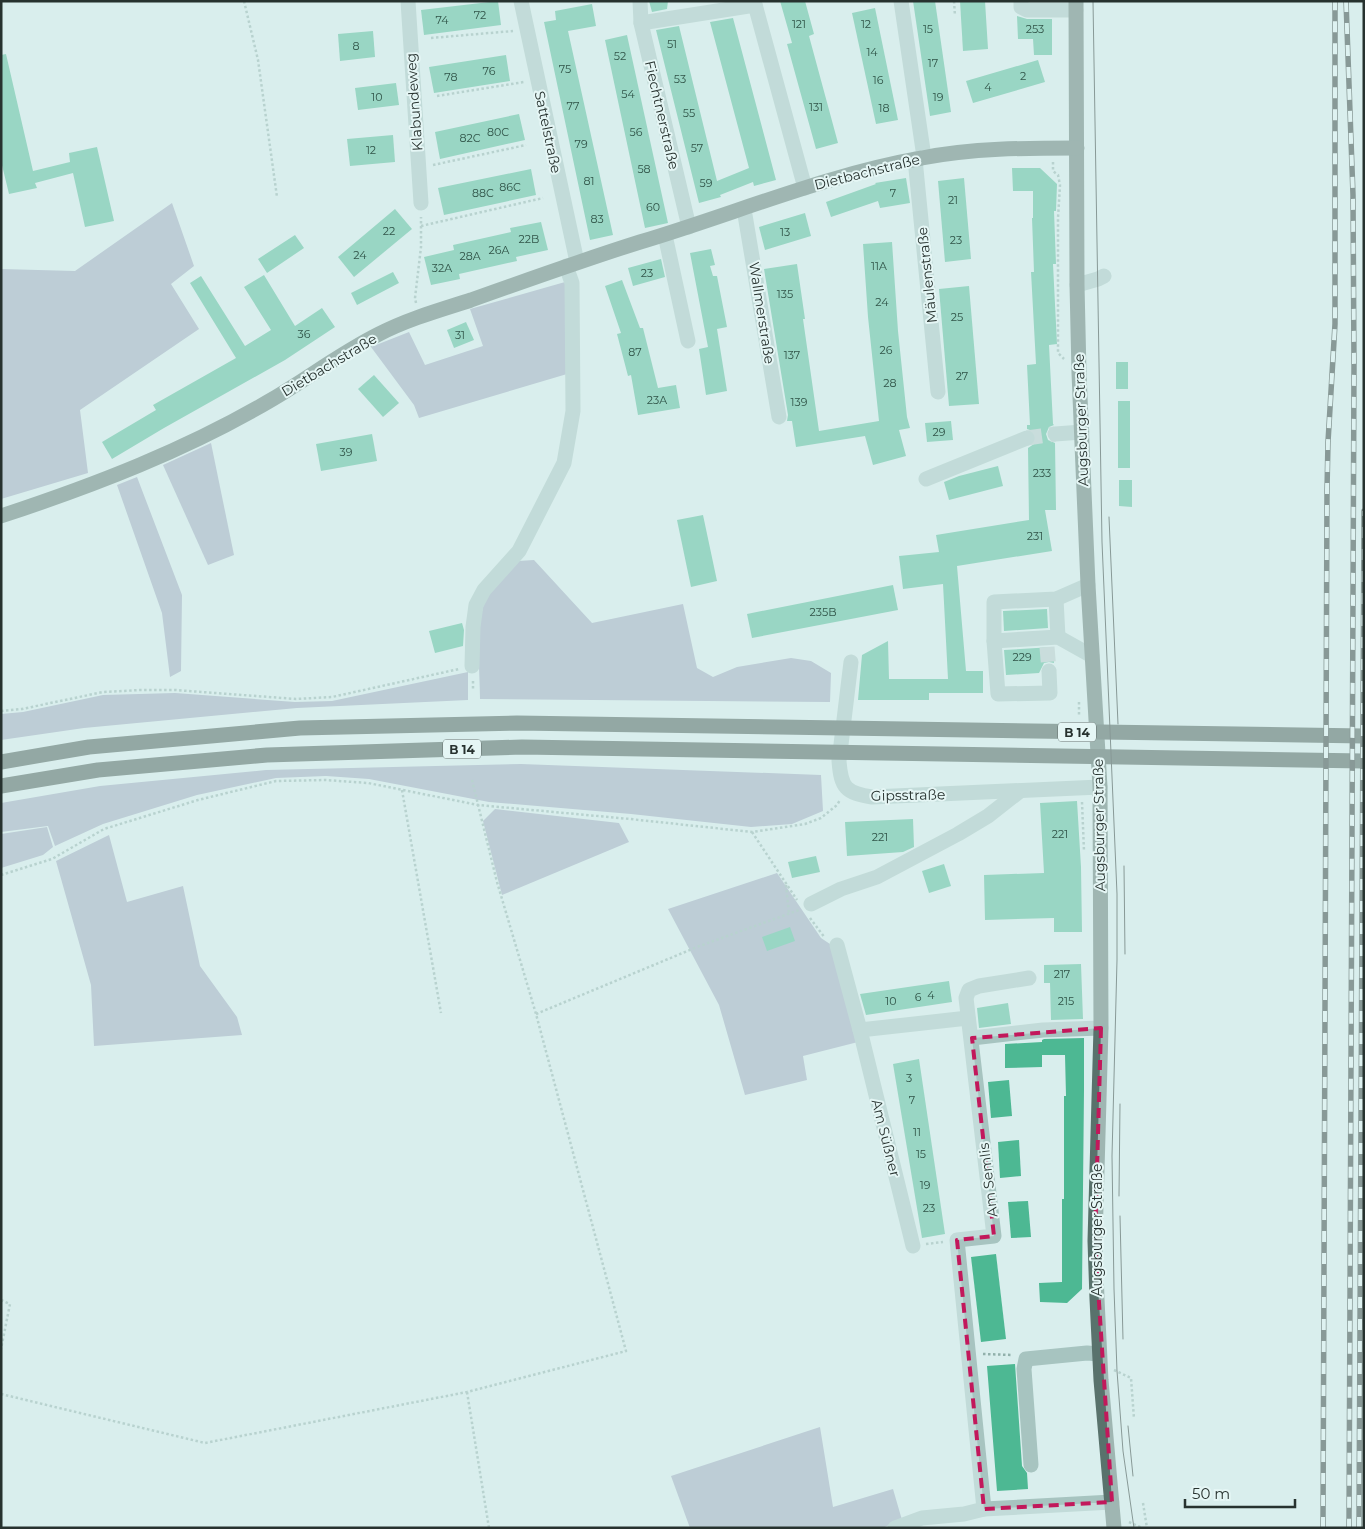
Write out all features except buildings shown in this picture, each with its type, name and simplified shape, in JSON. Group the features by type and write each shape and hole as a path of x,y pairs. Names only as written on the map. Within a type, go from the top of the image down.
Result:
{"highway":[{"name":"B 14","path":"1,762 89,747 300,728 517,723 1364,736"},
{"name":"B 14","path":"1,786 98,770 267,754 522,747 1364,761"}],"main road":[{"name":"Augsburger Straße","path":"1076,6 1077,285 1088,585 1100,787 1101,1028 1095,1241 1099,1354 1114,1528"},
{"name":"Dietbachstraße","path":"1,516 73,492 188,445 271,400 330,362 381,333 572,264 853,173 920,158 977,152 1077,148"}],"street":[{"name":"Klabundeweg","path":"408,1 421,202"},
{"name":"Sattelstraße","path":"472,666 473,627 476,605 484,590 519,551 564,463 573,412 573,247 521,1"},
{"name":"Fiechtnerstraße","path":"640,1 641,23 689,227"},
{"name":"Mäulenstraße","path":"901,1 920,158 938,392"},
{"path":"1021,1 1021,7 1027,10 1076,6"},
{"path":"641,23 755,3 805,188"},
{"name":"Wallmerstraße","path":"744,209 779,417"},
{"path":"665,235 688,341"},
{"path":"1077,285 1104,276"},
{"path":"1055,434 1082,432"},
{"path":"926,479 1027,438"},
{"path":"1049,671 1050,693 998,694 994,640 994,602 1056,599 1088,585"},
{"path":"1050,641 1056,599"},
{"path":"994,640 1050,641 1092,656"},
{"path":"847,790 840,776 839,761 851,662"},
{"name":"Gipsstraße","path":"847,790 872,797 1100,787"},
{"path":"806,907 841,889 877,877 958,834 988,816 1020,791"},
{"name":"Am Süßner","path":"837,945 913,1246"},
{"path":"1029,978 979,986 969,990 966,998 972,1038 1043,1030 1101,1028"},
{"path":"860,1030 968,1018"},
{"name":"Am Semlis","path":"957,1240 994,1236 972,1038"},
{"path":"957,1240 984,1508"},
{"path":"1030,1465 1024,1369 1026,1359 1087,1353 1099,1354"},
{"path":"895,1528 922,1518 965,1521 984,1508 1112,1502"}],"path":[{"path":"244,1 258,60 277,196"},
{"path":"954,1 956,16"},
{"path":"431,38 527,29"},
{"path":"437,96 537,79"},
{"path":"419,168 526,145"},
{"path":"1054,148 1053,171 1058,175 1060,185 1058,218 1058,353 1064,360"},
{"path":"421,226 543,198"},
{"path":"419,318 415,298 421,231"},
{"path":"1,711 22,709 103,692 141,690 174,690 296,699 332,698 472,666"},
{"path":"1079,702 1079,720"},
{"path":"1,875 52,858 104,829 198,800 276,781 325,780 368,783 478,805 752,832 797,826 821,818 837,804 847,790"},
{"path":"1,1394 206,1443 467,1392 626,1351 536,1014 497,882 472,780"},
{"path":"1082,787 1084,853"},
{"path":"402,790 441,1013"},
{"path":"752,832 786,883 806,907 822,936 837,945"},
{"path":"786,883 789,914"},
{"path":"536,1014 697,947 795,912"},
{"path":"913,1246 957,1240"},
{"path":"1,1300 10,1304 1,1349"},
{"path":"968,1354 1015,1355 1026,1359"},
{"path":"1110,1368 1131,1378 1134,1419"},
{"path":"467,1392 489,1528"},
{"path":"1143,1503 1147,1528"},
{"path":"1127,1528 1127,1521 1142,1528"}],"highlighted area":[{"path":"1101,1028 1095,1241 1112,1502 984,1509 957,1240 994,1236 972,1038"}],"shaded area":[{"path":"172,203 194,266 171,284 199,329 80,410 88,473 1,499 1,269 75,271"},
{"path":"565,282 567,374 419,418 414,405 371,347 409,332 425,365 483,346 470,309"},
{"path":"211,443 234,555 208,565 163,465"},
{"path":"137,477 182,595 181,671 170,677 162,613 117,485"},
{"path":"534,560 592,623 683,604 697,668 713,677 737,667 791,658 811,661 831,673 830,702 480,699 479,644 481,615 484,603 492,589 518,561"},
{"path":"468,672 468,700 297,708 84,728 1,740 1,714 23,712 103,695 175,693 295,702 332,701"},
{"path":"521,764 821,775 823,811 792,824 751,827 631,814 489,802 369,779 326,776 276,778 197,795 103,824 55,846 48,826 1,832 1,803 100,786 266,770"},
{"path":"495,809 619,823 629,842 502,895 483,821"},
{"path":"47,827 53,847 43,855 1,868 1,834"},
{"path":"109,835 127,902 183,886 200,966 237,1017 242,1035 94,1046 91,985 56,861"},
{"path":"777,873 821,938 836,948 858,1042 803,1056 807,1080 745,1095 719,1005 668,909"},
{"path":"820,1427 833,1507 893,1489 902,1520 882,1528 690,1528 671,1476"}],"tunnel":[{"path":"1027,438 1055,434"},
{"path":"1047,647 1049,671"}],"tram line":[{"path":"1093,1 1102,542 1117,894 1112,1156 1114,1289 1117,1371 1123,1451 1134,1528"},
{"path":"1109,517 1118,724"},
{"path":"1124,866 1125,954"},
{"path":"1119,1196 1120,1104"},
{"path":"1120,1216 1123,1339"},
{"path":"1128,1426 1133,1476"}],"railway":[{"path":"1323,1528 1327,490 1335,324 1335,1"},
{"path":"1346,1 1353,195 1354,366 1349,1528"},
{"path":"1359,1528 1364,511"}]}
